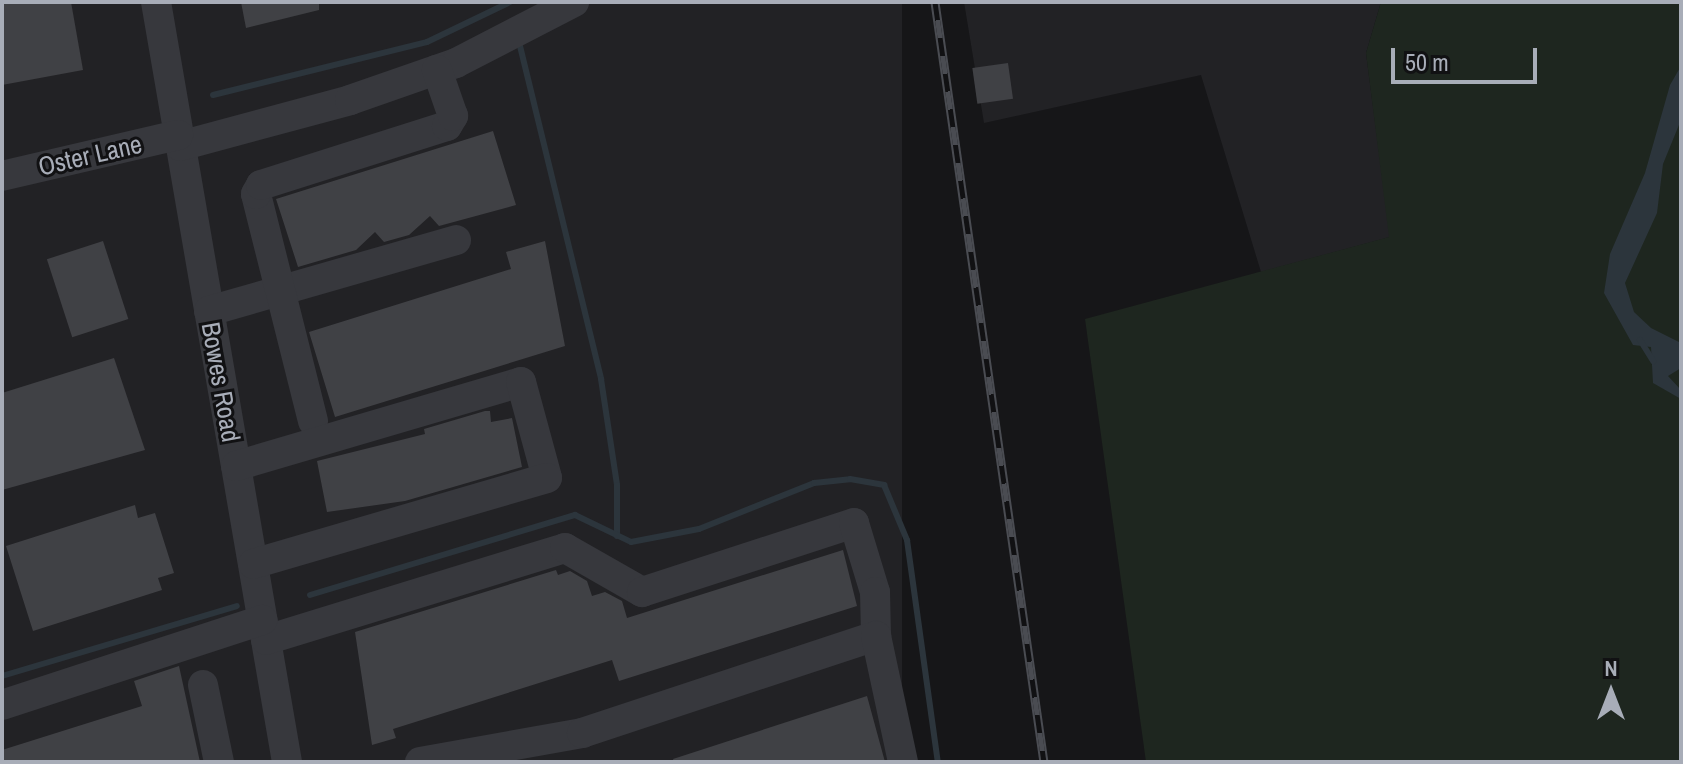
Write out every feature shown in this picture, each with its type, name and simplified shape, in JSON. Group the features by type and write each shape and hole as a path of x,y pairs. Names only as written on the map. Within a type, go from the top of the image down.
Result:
{"street":[{"name":"Bowes Road","path":"156,2 287,762"},
{"name":"Oster Lane","path":"2,176 179,141 437,70 574,2"},
{"path":"313,421 256,202 261,185 447,126 453,116 437,70"},
{"path":"209,311 456,240"},
{"path":"236,466 521,382 547,478 253,564"},
{"path":"2,705 565,548 642,592 854,523 875,592 876,636 903,762"},
{"path":"420,762 582,733 876,636"},
{"path":"203,685 219,762"}],"shaded area":[{"path":"2,2 902,2 902,762 2,762"},
{"path":"964,2 1381,2 1366,53 1390,237 1261,272 1201,75 984,123"},
{"path":"1381,2 1681,2 1681,762 1146,762 1085,319 1389,237 1366,53"},
{"path":"1681,66 1681,120 1663,164 1657,213 1625,283 1634,312 1651,328 1681,343 1681,368 1668,376 1681,390 1681,399 1653,383 1651,347 1633,345 1604,293 1610,254 1645,173 1670,85"}],"building":[{"path":"2,2 71,2 83,70 2,85"},
{"path":"241,2 319,2 319,10 246,28"},
{"path":"1008,63 1013,99 977,104 972,68"},
{"path":"493,131 516,205 439,226 430,216 409,235 384,242 375,232 356,250 298,267 276,199"},
{"path":"103,241 128,319 72,337 47,259"},
{"path":"545,241 565,346 335,417 309,332 511,269 506,252"},
{"path":"114,358 145,450 2,490 2,393"},
{"path":"490,411 491,422 512,418 522,467 405,501 327,512 317,461 425,434 424,429"},
{"path":"135,505 138,518 155,513 174,573 158,578 162,590 33,631 6,546"},
{"path":"843,550 857,606 619,681 612,660 393,729 396,738 372,745 355,632 556,570 558,575 570,571 587,581 592,596 605,592 622,601 627,618"},
{"path":"179,666 200,762 2,762 2,750 142,706 134,681"},
{"path":"867,696 885,762 674,762 673,759"}],"waterway":[{"path":"213,95 427,42 510,2"},
{"path":"520,46 601,379 617,485 617,536"},
{"path":"1640,340 1653,361"},
{"path":"310,595 575,515 631,542 699,529 814,483 850,479 884,485 907,540 938,762"},
{"path":"2,676 237,606"}],"railway":[{"path":"935,2 1044,762"}]}
